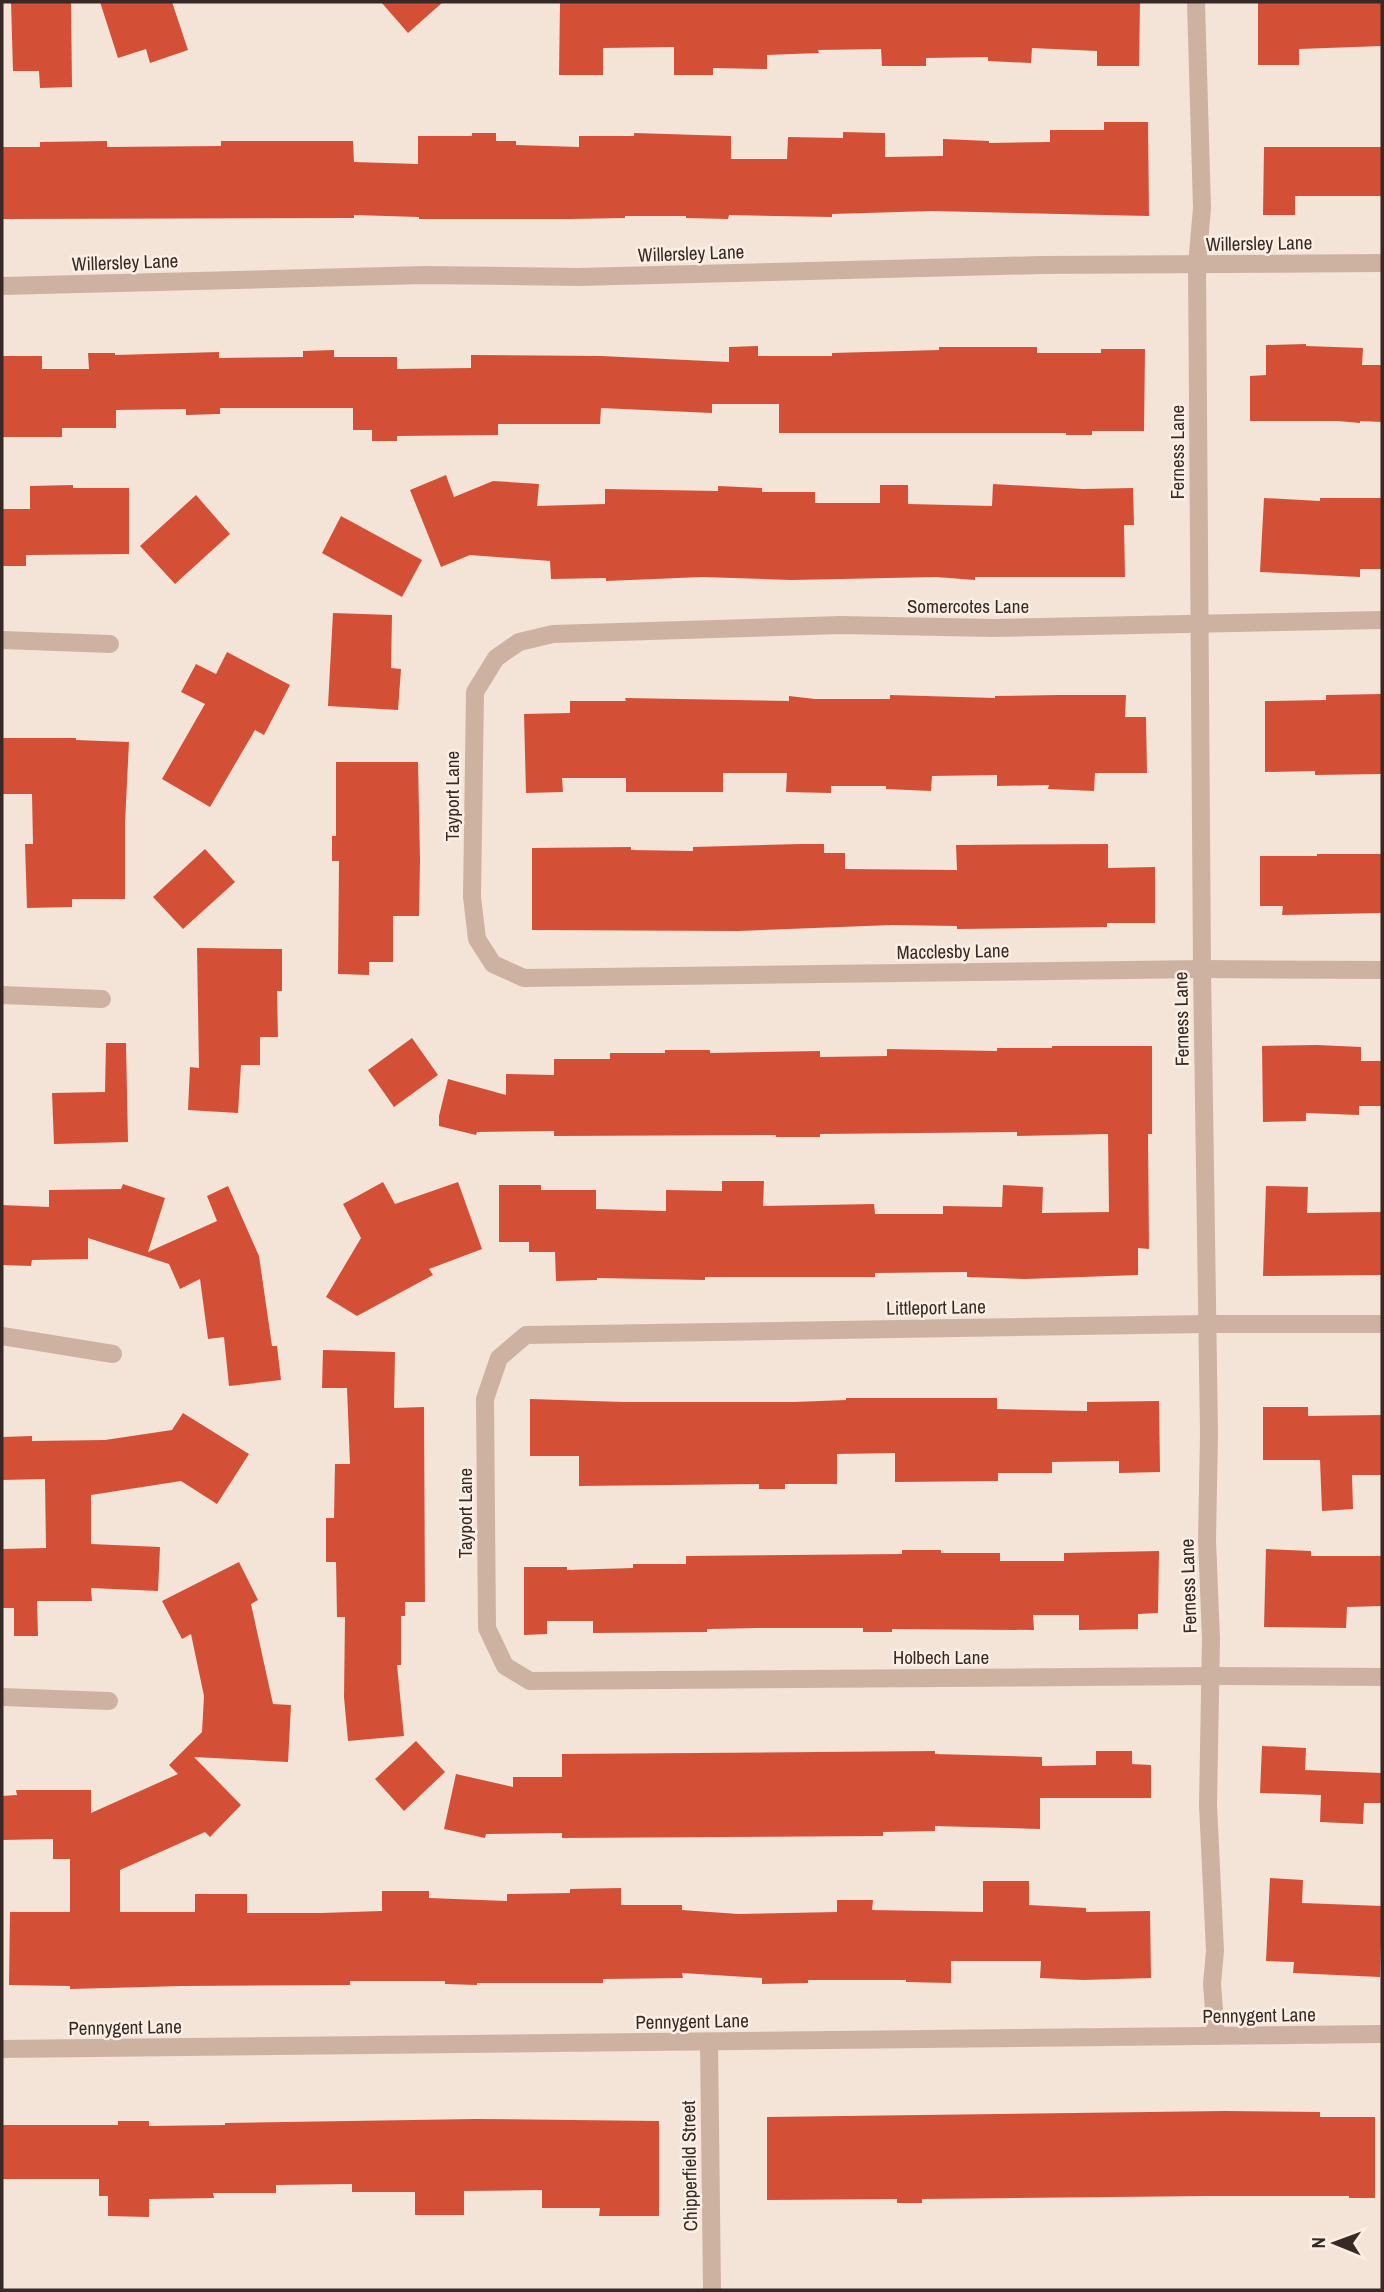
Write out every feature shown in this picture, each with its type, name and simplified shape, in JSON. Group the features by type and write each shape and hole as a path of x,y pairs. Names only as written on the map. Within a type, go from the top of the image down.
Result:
{"street":[{"name":"Ferness Lane","path":"1196,2 1202,208 1197,265 1198,625 1209,1434 1207,1540 1211,1639 1208,1805 1215,1951 1212,1984 1216,2036"},
{"name":"Willersley Lane","path":"2,286 425,275 578,278 1042,265 1382,262"},
{"name":"Somercotes Lane","path":"553,634 841,625 993,628 1382,620"},
{"name":"Tayport Lane","path":"524,978 493,964 477,939 472,897 475,692 496,658 519,642 553,634"},
{"path":"2,640 110,644"},
{"name":"Macclesby Lane","path":"524,978 1382,970"},
{"path":"2,995 102,999"},
{"name":"Littleport Lane","path":"499,1358 526,1335 1206,1324 1382,1324"},
{"path":"2,1336 113,1354"},
{"name":"Tayport Lane","path":"499,1358 485,1399 487,1628 505,1666"},
{"name":"Holbech Lane","path":"505,1666 530,1681 1382,1677"},
{"path":"2,1697 109,1701"},
{"name":"Pennygent Lane","path":"2,2049 1382,2034"},
{"name":"Chipperfield Street","path":"709,2042 712,2290"}],"building":[{"path":"11,2 71,2 72,87 40,88 39,71 13,71"},
{"path":"100,2 172,2 188,50 150,63 146,49 118,58"},
{"path":"381,2 443,2 408,33"},
{"path":"560,2 1140,2 1139,66 1097,66 1097,51 1032,48 1031,63 988,61 988,57 926,58 926,66 882,66 881,49 818,50 819,53 767,55 767,69 713,68 713,75 674,75 674,47 603,48 603,75 559,75"},
{"path":"1258,2 1382,2 1382,46 1299,49 1299,65 1258,65"},
{"path":"1104,122 1148,122 1149,216 932,211 832,214 832,217 729,215 728,219 625,216 570,219 419,219 354,215 354,218 2,219 2,147 40,147 40,142 107,141 107,147 221,146 221,141 353,141 354,162 418,164 418,136 496,133 496,141 516,141 516,145 579,147 579,136 634,136 634,133 731,136 731,159 787,159 788,137 843,138 843,132 885,133 885,157 943,156 943,139 989,143 1050,142 1050,130 1104,130"},
{"path":"1264,147 1382,147 1382,196 1295,196 1295,215 1263,215"},
{"path":"1306,344 1363,348 1362,365 1382,365 1382,422 1250,421 1250,376 1266,375 1266,345"},
{"path":"758,346 758,356 832,356 832,353 939,350 939,347 1037,347 1037,353 1101,353 1101,349 1145,349 1144,431 1092,431 1092,435 779,433 779,404 712,404 712,413 601,408 600,424 498,424 498,435 397,436 397,441 372,441 372,430 353,430 353,408 220,408 220,414 186,415 186,409 116,410 116,428 62,428 62,437 2,437 2,356 42,356 42,369 89,369 88,353 115,355 219,352 219,358 303,357 303,351 334,350 334,357 397,357 397,369 471,368 471,355 601,356 729,362 729,347"},
{"path":"446,475 454,497 493,481 539,484 537,506 605,504 605,489 718,491 718,486 762,488 762,492 815,492 815,503 880,503 880,485 908,485 908,504 992,506 993,484 1083,489 1133,488 1134,525 1124,525 1125,577 975,577 975,580 936,577 792,580 702,577 606,581 606,578 551,579 550,561 470,555 441,567 410,490"},
{"path":"73,485 73,488 129,488 129,554 26,555 26,566 2,566 2,509 30,509 30,486"},
{"path":"196,495 230,534 175,584 140,546"},
{"path":"1264,498 1320,501 1320,498 1382,498 1382,569 1360,569 1360,577 1260,572"},
{"path":"341,516 422,560 402,597 322,553"},
{"path":"333,613 392,615 391,668 401,669 398,710 328,706"},
{"path":"227,652 290,685 264,735 255,730 210,807 162,779 205,704 181,692 196,664 216,674"},
{"path":"1382,694 1382,774 1315,775 1315,771 1265,772 1265,701 1326,700 1326,695"},
{"path":"890,695 995,698 1126,695 1125,717 1146,717 1147,773 1095,773 1094,791 1048,789 1049,785 997,786 997,775 932,776 931,791 886,789 886,786 831,786 831,793 786,792 787,773 723,773 723,792 626,792 626,778 562,778 563,792 526,793 524,714 570,713 570,701 626,701 625,698 789,701 789,696 815,699 890,699"},
{"path":"2,738 76,738 129,742 125,899 72,899 72,907 27,908 25,844 33,844 32,794 2,794"},
{"path":"336,762 418,762 419,916 393,916 393,962 369,962 369,975 338,974 339,861 332,861 332,836 336,836"},
{"path":"824,844 824,853 845,853 845,869 957,870 956,845 1108,844 1108,868 1155,867 1155,923 1107,923 1107,927 957,929 957,926 892,925 738,931 532,930 532,848 631,847 631,850 693,851 693,847"},
{"path":"205,849 235,882 183,929 153,897"},
{"path":"1382,854 1382,913 1282,915 1283,906 1260,906 1260,856"},
{"path":"197,948 282,949 282,991 277,991 278,1037 260,1037 260,1065 241,1065 238,1113 188,1110 190,1067 199,1068"},
{"path":"412,1038 438,1075 394,1107 368,1070"},
{"path":"106,1043 126,1043 128,1142 54,1144 52,1093 105,1092"},
{"path":"1152,1046 1152,1134 1148,1134 1149,1249 1138,1248 1138,1275 1025,1279 967,1277 967,1272 875,1273 875,1277 705,1277 705,1280 597,1278 556,1281 555,1252 529,1252 529,1242 499,1242 499,1185 541,1185 541,1190 596,1190 596,1209 666,1211 666,1190 722,1191 722,1181 764,1181 763,1206 874,1204 875,1214 943,1214 943,1206 1002,1207 1003,1185 1043,1187 1042,1213 1109,1212 1108,1134 1017,1136 1017,1132 820,1134 820,1137 554,1136 554,1131 477,1132 476,1135 439,1126 448,1079 506,1095 506,1074 554,1075 554,1059 610,1059 610,1053 665,1053 665,1050 710,1050 710,1053 820,1051 820,1057 887,1056 887,1049 997,1051 997,1048"},
{"path":"1262,1046 1361,1047 1361,1061 1382,1061 1382,1106 1359,1106 1359,1115 1306,1113 1306,1121 1263,1122"},
{"path":"383,1182 395,1204 458,1182 482,1249 429,1269 433,1275 357,1316 326,1297 361,1238 343,1204"},
{"path":"123,1184 165,1198 148,1252 217,1221 207,1196 228,1186 259,1256 272,1346 277,1346 281,1380 229,1386 224,1337 208,1339 200,1279 180,1289 169,1264 88,1238 88,1259 32,1260 31,1266 2,1265 2,1205 49,1207 49,1190 121,1189"},
{"path":"1266,1186 1308,1187 1307,1213 1382,1212 1382,1275 1263,1276"},
{"path":"323,1350 395,1352 394,1408 424,1407 425,1602 405,1602 405,1616 401,1616 401,1665 397,1665 404,1736 348,1741 344,1697 345,1617 337,1617 336,1562 326,1562 326,1518 334,1518 335,1464 350,1464 347,1388 322,1388"},
{"path":"846,1398 997,1398 997,1409 1087,1411 1087,1402 1159,1401 1160,1472 1119,1473 1119,1461 1052,1462 1052,1473 998,1473 998,1481 895,1482 895,1453 837,1454 837,1484 785,1484 785,1489 759,1489 759,1484 579,1486 579,1456 530,1456 530,1399 794,1402"},
{"path":"1263,1407 1308,1407 1308,1416 1382,1415 1382,1475 1352,1475 1353,1509 1322,1511 1320,1460 1263,1460"},
{"path":"183,1413 249,1454 217,1504 181,1481 91,1495 91,1544 160,1547 158,1591 91,1588 92,1601 37,1601 38,1636 14,1636 14,1608 2,1608 2,1549 46,1548 45,1479 2,1480 2,1437 32,1436 32,1441 105,1440 172,1430"},
{"path":"1266,1549 1311,1551 1311,1556 1382,1556 1382,1606 1347,1607 1346,1628 1264,1627"},
{"path":"902,1550 1000,1553 1000,1561 1064,1561 1064,1553 1159,1551 1158,1613 1138,1614 1138,1629 1079,1630 1079,1615 1033,1615 1034,1630 892,1629 892,1632 863,1632 863,1628 758,1628 707,1629 707,1632 593,1633 593,1621 547,1621 547,1634 524,1635 524,1567 567,1567 567,1570 633,1568 633,1564 686,1564 686,1556 902,1554"},
{"path":"239,1562 258,1600 251,1604 273,1704 291,1705 288,1762 194,1757 241,1805 210,1837 205,1832 120,1870 120,1912 195,1912 195,1894 247,1894 247,1913 321,1913 382,1911 382,1891 429,1891 429,1898 507,1901 507,1894 570,1893 570,1889 621,1888 621,1905 682,1905 682,1910 738,1914 837,1912 837,1900 873,1900 872,1910 983,1912 983,1881 1029,1881 1029,1905 1086,1908 1086,1912 1150,1911 1151,1978 1040,1978 1041,1961 951,1961 951,1983 808,1980 808,1983 762,1984 762,1978 682,1973 683,1978 603,1979 603,1983 477,1985 445,1984 445,1981 350,1981 350,1985 70,1989 70,1986 9,1985 10,1912 70,1912 70,1859 53,1859 53,1839 2,1840 2,1796 17,1795 16,1790 91,1790 91,1813 178,1774 169,1765 202,1732 204,1696 191,1634 182,1639 162,1601"},
{"path":"416,1741 445,1772 404,1811 375,1779"},
{"path":"1262,1746 1306,1748 1305,1770 1382,1773 1382,1803 1364,1803 1363,1824 1320,1822 1321,1795 1260,1793"},
{"path":"935,1751 935,1754 1042,1757 1042,1766 1096,1765 1096,1751 1132,1751 1132,1764 1151,1765 1151,1798 1040,1798 1040,1829 935,1826 935,1831 883,1832 883,1836 562,1838 562,1833 486,1834 485,1838 444,1829 456,1774 513,1787 513,1777 562,1777 562,1754"},
{"path":"1270,1878 1303,1880 1302,1903 1382,1906 1380,1977 1293,1973 1294,1962 1266,1961"},
{"path":"1320,2112 1320,2117 1375,2117 1375,2198 1206,2196 922,2199 922,2203 897,2203 897,2199 767,2200 767,2117"},
{"path":"476,2119 659,2121 659,2216 599,2216 600,2208 542,2208 542,2190 464,2191 464,2215 415,2215 415,2192 352,2192 352,2184 276,2185 276,2193 213,2193 214,2198 149,2199 149,2217 108,2216 108,2196 99,2196 99,2179 2,2179 2,2125 118,2125 118,2121 149,2121 149,2126"}]}
